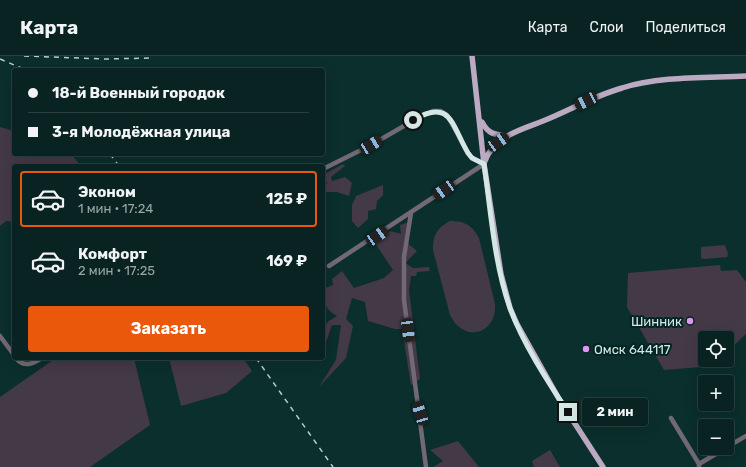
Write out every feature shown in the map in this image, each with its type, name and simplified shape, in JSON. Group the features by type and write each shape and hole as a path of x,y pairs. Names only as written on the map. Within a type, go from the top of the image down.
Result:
{"main road":[{"path":"472,56 480,117 484,164 501,274 510,308 517,324 556,393 603,467"},
{"path":"484,164 491,149 508,136 597,96 628,86 657,81 746,76"},
{"path":"480,117 485,128 492,134 508,136"}],"street":[{"path":"325,168 433,111 441,111 447,115 468,153 472,158 484,164 329,266"},
{"path":"411,213 404,257 404,300 416,401 424,435 426,467"},
{"path":"0,336 12,352"},
{"path":"19,360 30,365 39,360"},
{"path":"670,418 699,465 715,455"},
{"path":"734,443 746,436"}],"shaded area":[{"path":"0,127 12,130 12,156 73,156 79,164 12,164 12,222 6,221 0,226"},
{"path":"343,164 345,166 331,177 332,181 345,177 352,183 349,196 337,192 325,192 325,184 327,184 325,174"},
{"path":"383,185 383,195 377,201 376,209 368,211 368,219 358,228 352,221 352,205 356,196"},
{"path":"412,221 406,242 417,251 405,263 413,268 429,267 430,271 417,272 416,276 411,276 409,290 420,379 411,385 402,329 395,329 368,321 365,302 352,298 346,319 353,326 346,358 319,387 336,360 341,325 332,325 325,345 325,325 337,316 327,308 325,301 325,288 333,285 332,279 342,271 354,288 384,278 393,270 375,243 390,231 401,234 400,225"},
{"path":"450,221 468,225 474,230 479,238 495,304 494,315 491,323 478,332 470,332 463,329 456,324 450,315 433,250 437,232 442,226"},
{"path":"725,245 728,254 727,257 701,258 701,247"},
{"name":"Шинник","path":"720,265 721,271 737,270 746,282 746,334 734,345 734,331 698,331 698,367 701,367 664,370 627,307 628,273"},
{"path":"53,360 134,360 150,425 90,467 0,467 0,397"},
{"path":"170,360 244,360 252,371 226,393 181,406"},
{"path":"458,441 479,467 433,467 443,461 430,450"},
{"path":"550,450 560,467 534,467 532,461"}],"railway":[{"path":"24,56 105,59 152,58"},
{"path":"0,59 21,68"},
{"path":"112,156 118,164"},
{"path":"257,360 333,467"}],"place":[{"name":"Шинник","path":"690,321"},
{"name":"Омск 644117","path":"586,349"}],"route":[{"path":"413,120 433,111 441,111 447,115 472,158 484,164 501,274 510,308 522,334 568,412"}]}
